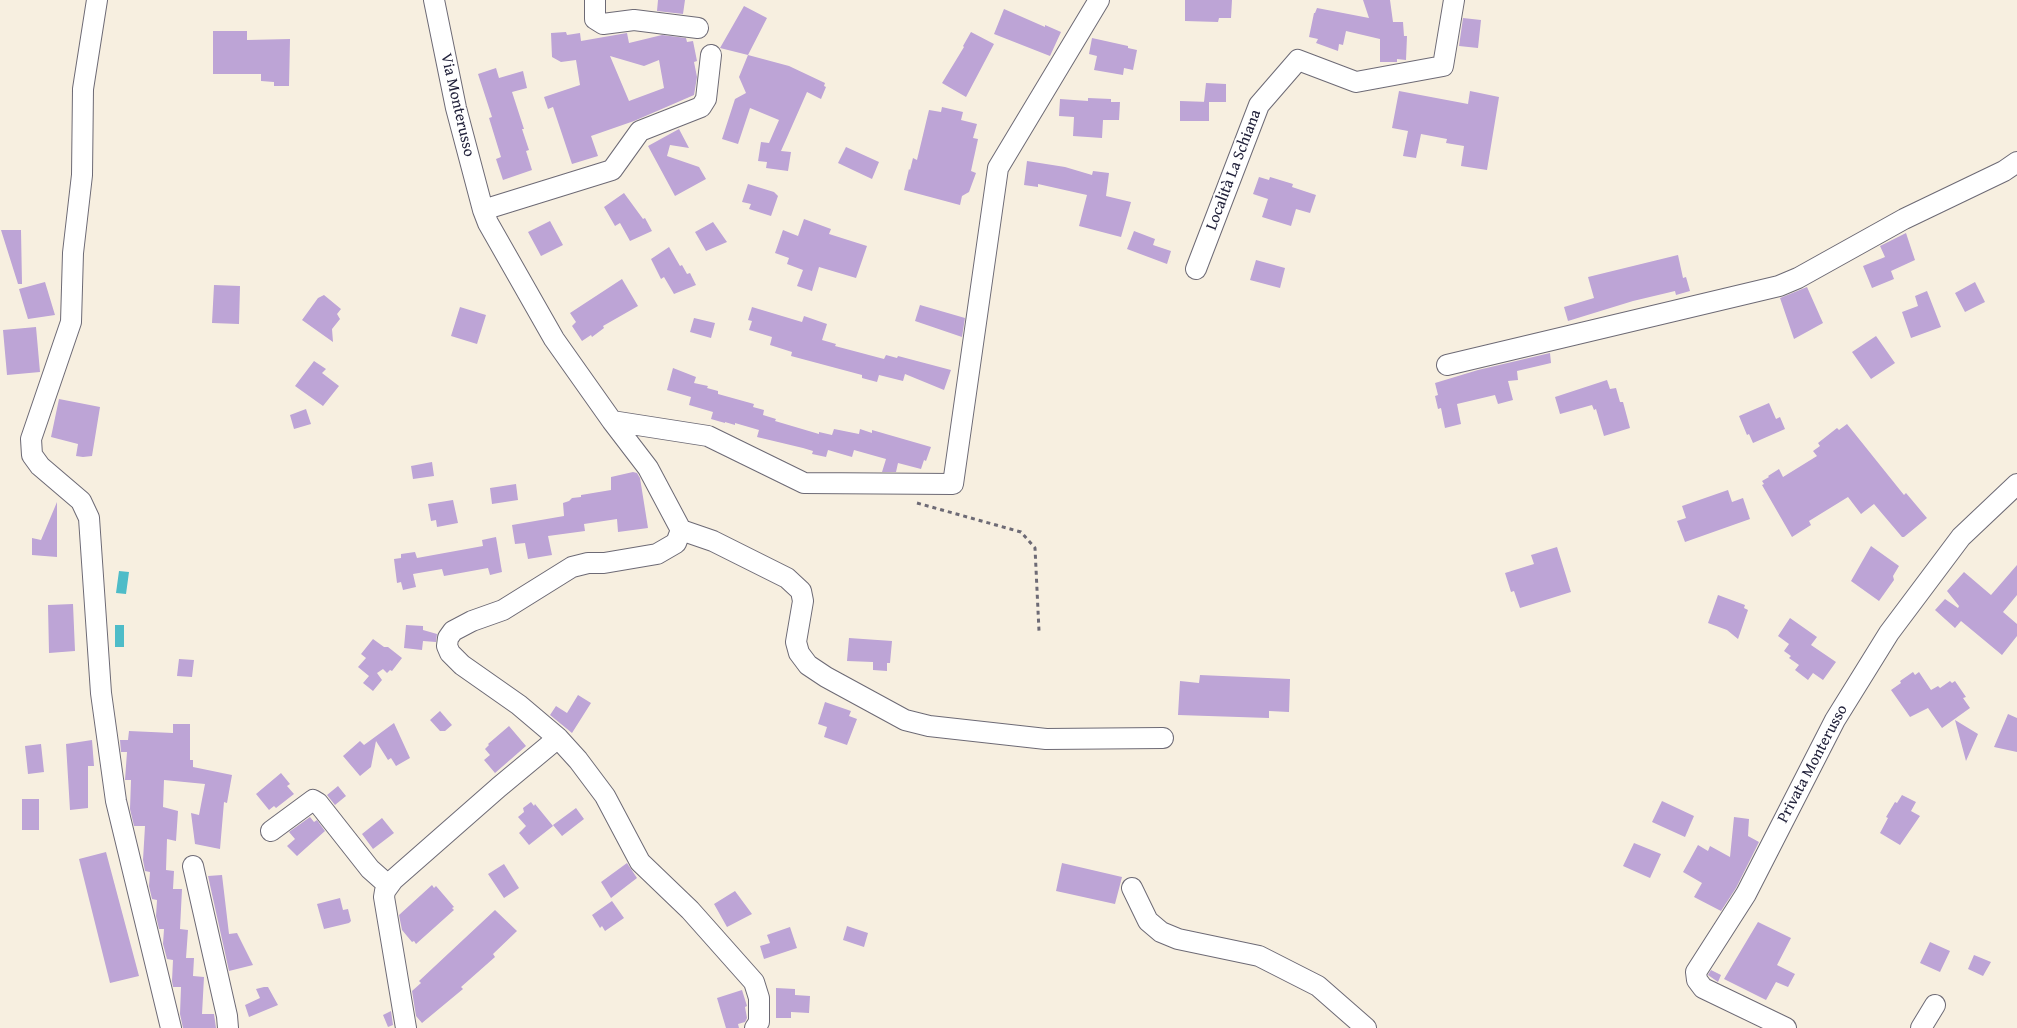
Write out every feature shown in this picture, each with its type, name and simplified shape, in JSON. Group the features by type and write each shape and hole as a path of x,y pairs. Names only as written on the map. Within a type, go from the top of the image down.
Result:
{"street":[{"path":"97,0 83,89 82,175 73,253 71,322 31,439 32,455 40,466 82,501 89,518 101,693 116,801 171,1028"},
{"name":"Via Monterusso","path":"434,0 456,108 488,223 554,339 648,468 681,530"},
{"path":"595,0 595,19 603,24 634,20 698,28"},
{"path":"612,420 708,436 804,483 953,484 998,168 1099,0"},
{"name":"Località La Schiana","path":"1196,269 1258,105 1298,60 1356,82 1443,66 1454,0"},
{"path":"483,210 612,170 640,131 701,107 706,99 711,55"},
{"path":"1447,365 1779,286 1798,278 1904,219 2004,171 2017,162"},
{"name":"Privata Monterusso","path":"1786,1028 1703,988 1697,980 1696,972 1746,894 1835,720 1889,633 1961,537 2017,484"},
{"path":"755,1028 759,1022 759,998 754,982 690,910 640,862 605,796 578,760 558,738 519,705 462,665 450,653 447,646 448,638 453,631 472,620 503,610 572,567 588,563 604,563 657,554 676,543 681,530 713,541 787,578 801,590 803,602 796,642 799,653 808,665 826,678 906,720 929,726 1046,739 1163,738"},
{"path":"406,1028 384,897 388,885 499,787 558,738"},
{"path":"272,830 313,800 318,803 370,869 388,885"},
{"path":"193,866 227,1016 228,1028"},
{"path":"1132,888 1148,921 1161,932 1178,938 1258,956 1318,986 1366,1028"},
{"path":"1921,1028 1935,1005"}],"path":[{"path":"916,502 1021,532 1035,548 1039,631"}],"water":[{"path":"119,571 129,572 126,594 116,593"},
{"path":"115,625 124,625 124,647 115,647"}],"building":[{"path":"658,0 685,0 683,14 657,11"},
{"path":"1185,0 1232,0 1231,18 1219,18 1218,22 1185,21"},
{"path":"1363,0 1390,0 1393,22 1403,22 1404,36 1407,36 1406,60 1397,59 1397,62 1380,62 1380,39 1346,31 1343,45 1339,44 1338,51 1316,43 1318,39 1309,37 1314,13 1317,8 1369,18"},
{"path":"744,6 767,18 748,55 720,48"},
{"path":"1004,9 1061,32 1050,56 994,34"},
{"path":"1463,18 1481,20 1478,48 1459,46"},
{"path":"213,31 247,31 247,40 290,39 289,86 274,86 274,82 261,81 261,74 213,74"},
{"path":"566,32 567,35 580,33 581,41 627,33 629,43 662,35 686,38 687,42 693,41 697,61 694,62 697,77 694,95 634,121 591,136 598,156 572,164 553,107 548,109 544,97 580,85 576,60 561,62 552,57 551,33","holes":["610,56 644,66 659,60 664,88 629,101"]},
{"path":"971,32 994,44 966,97 942,83"},
{"path":"1092,38 1128,46 1128,48 1137,50 1133,70 1124,68 1123,75 1094,70 1097,56 1089,54"},
{"path":"748,55 789,66 825,83 824,86 826,87 821,99 807,92 781,151 791,152 788,171 766,168 767,162 758,161 761,142 769,143 779,120 750,108 738,144 722,139 735,99 746,93 739,77"},
{"path":"496,68 499,78 523,71 527,88 512,92 524,129 522,129 529,150 526,151 532,170 503,180 496,159 501,157 489,118 492,117 478,74"},
{"path":"1206,83 1226,84 1226,102 1204,102"},
{"path":"1399,91 1468,104 1470,91 1499,97 1487,170 1461,166 1464,146 1446,143 1447,139 1421,134 1416,158 1403,156 1408,131 1392,128"},
{"path":"1088,98 1111,99 1111,102 1120,102 1119,120 1103,120 1102,138 1073,136 1074,117 1059,116 1060,99 1088,101"},
{"path":"1180,101 1209,102 1209,121 1180,121"},
{"path":"942,107 963,112 961,120 977,124 973,138 978,139 971,171 976,173 969,192 962,196 960,205 904,190 913,158 917,160 929,110 941,112"},
{"path":"679,129 689,148 670,145 667,156 699,167 706,179 675,196 648,146"},
{"path":"846,147 879,162 872,179 838,163"},
{"path":"1027,161 1065,167 1092,175 1093,171 1109,173 1106,196 1131,202 1121,237 1079,226 1087,195 1038,184 1038,187 1024,185"},
{"path":"1259,177 1269,180 1270,177 1293,184 1292,187 1316,195 1310,213 1296,209 1291,226 1262,217 1268,199 1253,194"},
{"path":"748,184 774,192 778,196 771,216 749,209 751,204 742,202"},
{"path":"624,193 643,219 645,218 652,231 630,241 620,223 615,226 604,207"},
{"path":"804,219 831,229 829,234 867,246 856,278 819,267 812,291 797,286 803,270 787,264 789,258 775,253 783,230 798,236"},
{"path":"550,221 563,245 541,256 528,232"},
{"path":"713,222 727,242 706,251 695,232"},
{"path":"1,230 21,230 22,284 18,284"},
{"path":"1134,231 1155,239 1153,245 1171,251 1167,264 1127,249"},
{"path":"1906,233 1915,260 1891,271 1894,279 1872,288 1863,266 1885,257 1880,246"},
{"path":"669,247 680,266 682,265 687,274 690,273 696,285 674,294 664,277 661,279 651,259"},
{"path":"1678,255 1683,278 1686,277 1690,291 1676,295 1675,291 1633,301 1568,321 1564,307 1594,298 1588,277"},
{"path":"1256,260 1285,268 1280,288 1250,280"},
{"path":"622,279 638,306 603,326 604,328 592,337 591,335 582,341 572,326 576,322 570,313"},
{"path":"45,282 55,315 28,319 19,289"},
{"path":"1975,282 1985,302 1965,312 1955,293"},
{"path":"214,285 240,286 239,324 212,323"},
{"path":"1807,287 1823,323 1794,339 1780,298"},
{"path":"1927,291 1941,327 1911,338 1902,312 1918,306 1915,296"},
{"path":"324,295 341,309 337,314 340,319 332,329 333,342 302,320 318,298"},
{"path":"920,305 965,318 962,337 915,321"},
{"path":"460,307 486,315 477,344 451,336"},
{"path":"752,307 802,322 804,316 827,324 822,340 836,344 835,346 884,359 886,355 897,358 898,356 951,370 944,390 905,374 903,381 879,375 877,382 862,378 862,375 791,356 792,352 770,345 772,337 749,330 752,321 748,320"},
{"path":"694,318 715,323 711,338 690,332"},
{"path":"36,327 40,372 7,375 3,330"},
{"path":"1876,336 1895,363 1871,379 1852,352"},
{"path":"1550,353 1551,363 1517,371 1518,380 1508,381 1513,400 1498,404 1495,395 1457,404 1461,424 1445,428 1441,408 1438,409 1435,396 1438,395 1435,383 1478,370"},
{"path":"314,361 326,369 322,373 339,386 323,406 295,386"},
{"path":"673,368 696,377 694,383 708,386 707,388 718,391 718,394 754,404 753,407 764,410 763,415 776,419 775,421 819,434 819,432 832,435 834,429 859,434 860,429 872,433 872,430 931,447 921,469 898,463 896,472 882,472 886,459 854,450 852,457 828,450 826,457 812,454 813,451 757,437 759,430 711,419 713,412 689,405 691,397 667,390"},
{"path":"1607,380 1610,389 1616,388 1620,402 1623,402 1630,428 1604,436 1596,409 1594,410 1592,405 1560,414 1555,397"},
{"path":"59,399 100,407 92,456 76,456 78,444 51,437"},
{"path":"1769,403 1776,419 1780,417 1785,429 1753,443 1749,434 1747,435 1739,416"},
{"path":"306,409 311,424 294,429 290,415"},
{"path":"1847,424 1904,495 1906,493 1927,518 1904,537 1874,504 1861,514 1848,497 1809,521 1811,525 1792,537 1762,485 1764,484 1762,481 1779,469 1783,477 1817,456 1813,451 1820,446 1818,443 1837,428 1839,430"},
{"path":"432,462 434,476 413,479 411,466"},
{"path":"633,472 637,473 640,478 648,528 618,532 617,519 584,524 585,531 548,536 552,555 528,559 525,543 515,544 512,525 564,516 563,503 572,498 581,497 581,495 611,490 611,477"},
{"path":"516,484 518,500 492,504 490,488"},
{"path":"1728,490 1732,502 1743,498 1750,519 1685,542 1677,521 1686,518 1682,506"},
{"path":"453,500 458,523 437,527 436,520 431,521 428,504"},
{"path":"57,502 57,557 32,555 32,538 41,540"},
{"path":"496,537 502,572 490,575 488,568 444,576 442,569 413,574 416,587 403,590 401,582 397,583 394,559 401,558 401,554 415,552 417,558 483,546 482,540"},
{"path":"1871,546 1899,566 1893,576 1894,580 1879,601 1851,581"},
{"path":"1557,547 1571,592 1520,608 1514,591 1511,592 1505,573 1534,564 1531,555"},
{"path":"2017,565 2017,595 2003,612 2017,624 2017,636 2002,655 1961,621 1955,628 1935,610 1945,599 1958,608 1959,606 1947,591 1964,572 1991,595"},
{"path":"1718,595 1745,605 1744,608 1748,610 1738,639 1727,630 1708,623"},
{"path":"73,604 75,651 49,653 48,605"},
{"path":"1790,618 1817,637 1811,645 1836,662 1823,680 1813,673 1808,680 1795,670 1799,665 1789,658 1791,656 1784,651 1789,644 1778,636"},
{"path":"406,625 423,626 423,630 437,634 436,642 423,641 422,650 404,648"},
{"path":"849,638 892,641 890,663 887,663 887,671 873,670 873,662 847,661"},
{"path":"373,639 384,647 388,647 402,658 392,671 390,670 387,673 383,669 377,673 382,680 373,691 363,683 369,676 358,667 366,658 361,654"},
{"path":"179,659 194,660 192,677 177,676"},
{"path":"1913,672 1915,675 1919,672 1931,690 1938,686 1940,688 1950,681 1952,683 1955,681 1966,697 1963,698 1970,708 1942,728 1928,708 1910,717 1891,690"},
{"path":"1200,675 1290,679 1289,712 1269,711 1269,718 1178,715 1180,681 1199,683"},
{"path":"578,695 591,703 572,733 550,715 556,706 567,713"},
{"path":"825,702 851,711 849,716 857,719 847,745 824,737 827,727 818,724"},
{"path":"440,711 452,725 445,731 440,731 430,720"},
{"path":"2008,714 2017,718 2017,752 1994,747"},
{"path":"1955,720 1978,734 1966,761"},
{"path":"394,723 410,758 396,766 391,758 388,760 376,741 371,767 360,776 343,756 360,741 364,745"},
{"path":"173,724 190,724 190,760 193,760 193,767 232,775 227,803 224,802 220,849 195,844 191,813 199,815 205,784 164,780 163,807 178,811 176,841 167,839 166,870 174,871 173,889 182,889 180,929 188,930 186,958 194,958 193,976 204,977 202,1014 214,1014 216,1028 183,1028 180,1014 181,987 173,987 173,960 167,959 163,944 164,929 159,929 156,916 157,900 152,899 149,886 150,872 145,871 143,860 145,826 134,826 130,809 131,780 125,780 127,752 121,752 120,740 128,740 129,731 173,733"},
{"path":"509,726 526,746 495,773 484,760 490,755 485,749 488,744"},
{"path":"92,740 94,766 88,766 88,808 70,810 66,744"},
{"path":"41,744 44,772 28,774 25,746"},
{"path":"281,773 290,784 287,786 294,794 276,808 274,806 269,810 256,794"},
{"path":"338,786 346,796 335,805 327,795"},
{"path":"1902,795 1916,802 1911,811 1920,816 1900,845 1880,833 1888,818 1886,817 1895,802 1897,803"},
{"path":"22,799 39,799 39,830 22,830"},
{"path":"1662,801 1694,816 1685,837 1652,822"},
{"path":"531,802 534,806 535,804 553,826 529,845 519,833 526,826 518,817 524,812 523,808"},
{"path":"576,808 584,819 562,836 553,825"},
{"path":"310,817 314,822 317,820 325,831 297,856 287,846 295,839 289,832"},
{"path":"1734,817 1749,819 1748,836 1759,842 1736,888 1721,911 1694,897 1702,883 1683,872 1698,845 1708,851 1710,846 1730,857"},
{"path":"382,818 394,833 373,849 362,834"},
{"path":"1634,843 1661,854 1650,878 1623,866"},
{"path":"106,852 139,976 110,983 79,859"},
{"path":"627,863 637,878 611,898 601,882"},
{"path":"1062,863 1122,877 1115,904 1056,891"},
{"path":"504,864 519,888 504,898 488,874"},
{"path":"222,875 229,934 237,933 253,965 229,971 208,876"},
{"path":"432,885 434,888 436,886 454,907 452,908 454,910 416,944 402,930 399,915"},
{"path":"735,891 752,914 727,927 714,904"},
{"path":"340,898 343,910 348,909 351,921 324,929 317,904"},
{"path":"612,901 624,918 605,931 602,926 600,928 592,915"},
{"path":"495,910 517,931 493,954 495,957 461,987 463,989 422,1023 416,1016 412,991 421,983 419,981"},
{"path":"1758,922 1791,938 1777,965 1795,974 1788,987 1776,982 1766,1000 1724,979"},
{"path":"847,926 868,933 864,947 843,940"},
{"path":"790,927 797,948 764,959 760,946 770,943 767,935"},
{"path":"1930,942 1950,951 1940,972 1920,963"},
{"path":"1974,955 1991,962 1983,976 1968,969"},
{"path":"1711,970 1721,975 1718,982 1708,975"},
{"path":"268,987 278,1005 249,1017 245,1005 260,998 256,989"},
{"path":"776,988 795,989 795,995 810,996 809,1013 791,1012 791,1018 776,1018"},
{"path":"742,990 747,1006 745,1007 747,1018 745,1022 738,1024 739,1028 726,1028 717,998"},
{"path":"391,1011 393,1025 388,1027 383,1015"}]}
